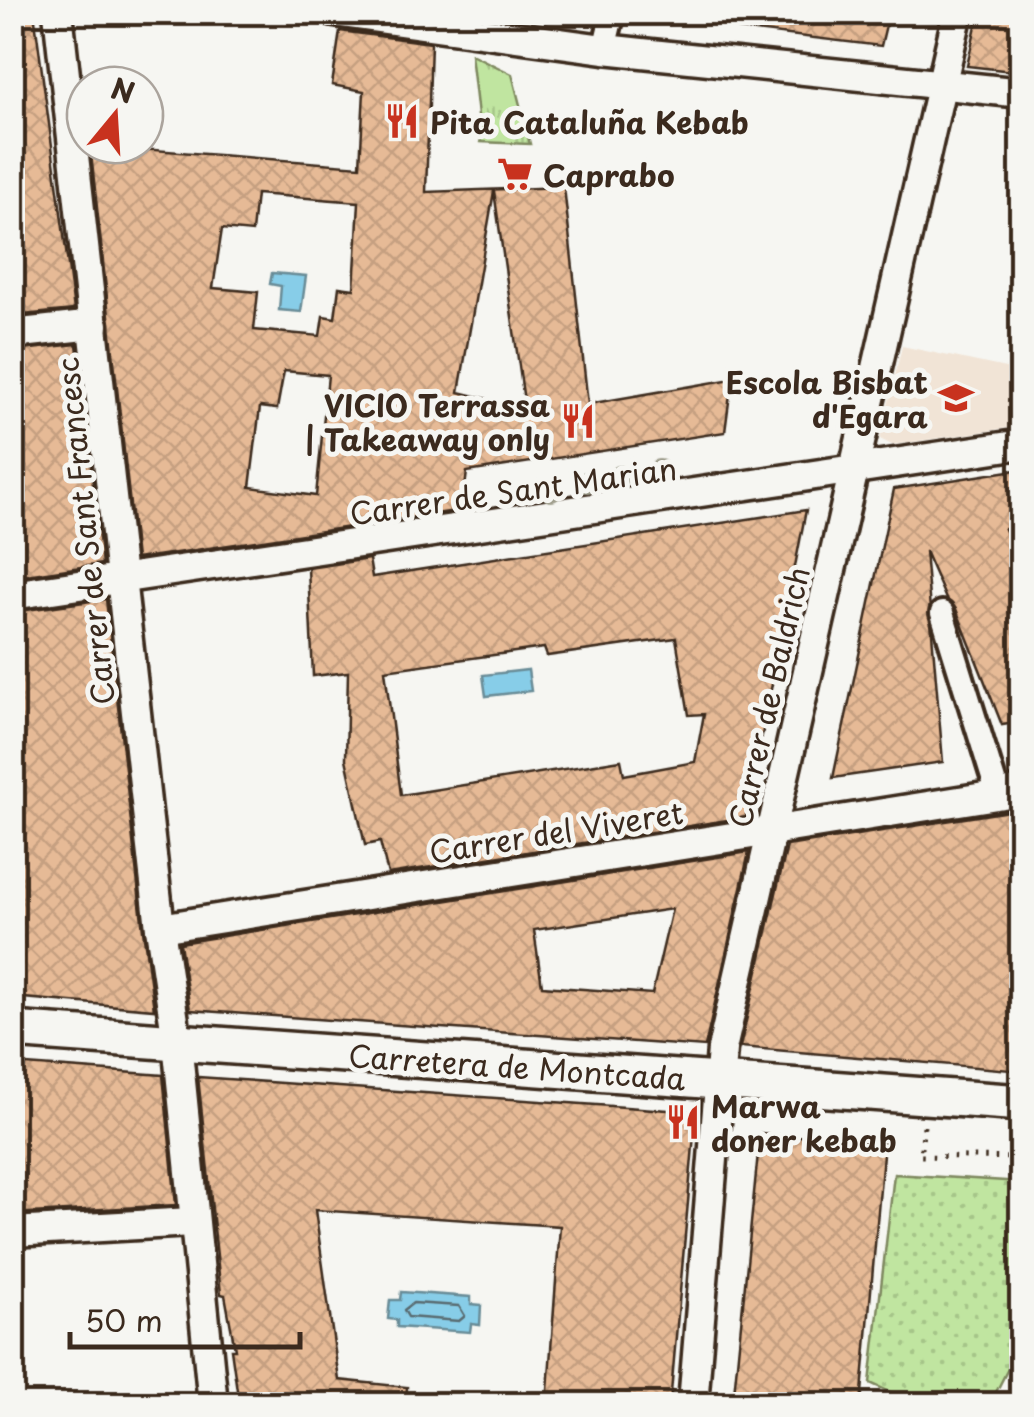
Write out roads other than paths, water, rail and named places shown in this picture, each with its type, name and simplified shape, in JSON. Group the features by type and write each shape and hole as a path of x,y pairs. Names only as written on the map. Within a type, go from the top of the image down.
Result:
{"street":[{"name":"Carrer de Sant Francesc","path":"58,12 160,928 177,1042 213,1404"},
{"path":"334,12 604,49 1022,93"},
{"path":"604,49 613,12"},
{"name":"Carrer de Baldrich","path":"693,1404 722,1049 958,12"},
{"path":"12,334 94,325"},
{"name":"Carrer de Sant Marian","path":"12,595 1022,444"},
{"path":"942,613 1010,792"},
{"name":"Carrer del Viveret","path":"160,928 1010,792"},
{"name":"Carretera de Montcada","path":"12,1030 1022,1103"},
{"path":"12,1232 192,1222"}],"water":[{"path":"272,273 306,276 301,312 279,310 281,286 270,284"},
{"path":"528,670 531,691 486,696 483,675"},
{"path":"401,1292 471,1297 471,1304 481,1305 480,1325 471,1324 470,1332 397,1327 397,1320 388,1319 390,1300 400,1300"}],"place":[{"name":"Pita Cataluña Kebab","path":"402,121"},
{"name":"Caprabo","path":"515,174"},
{"name":"Escola Bisbat d'Egara","path":"956,398"},
{"name":"VICIO Terrassa | Takeaway only","path":"578,421"},
{"name":"Marwa doner kebab","path":"683,1122"}]}
